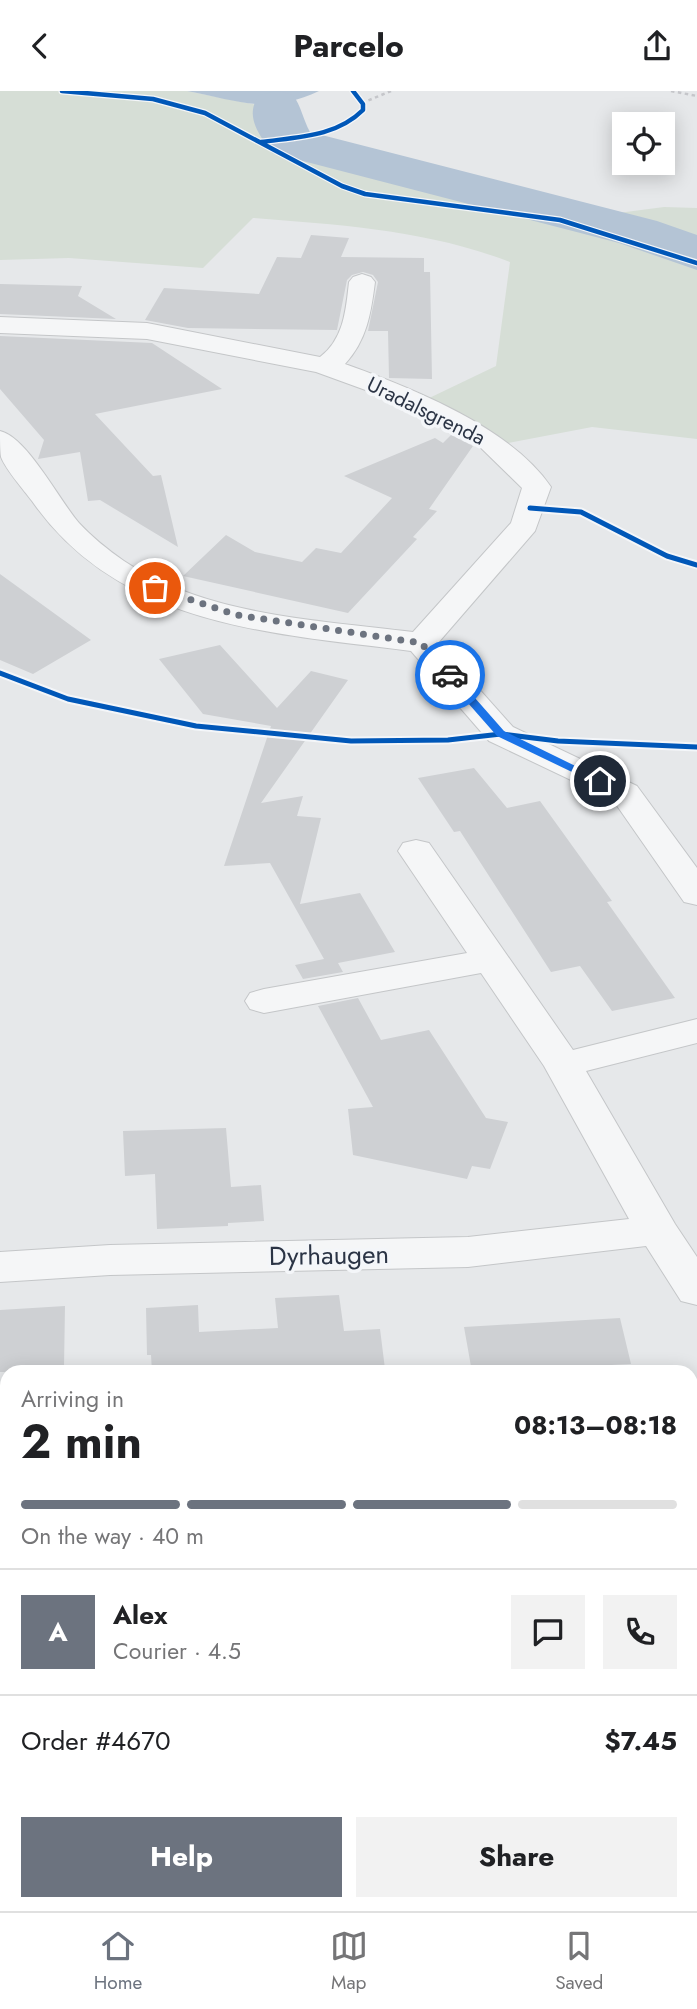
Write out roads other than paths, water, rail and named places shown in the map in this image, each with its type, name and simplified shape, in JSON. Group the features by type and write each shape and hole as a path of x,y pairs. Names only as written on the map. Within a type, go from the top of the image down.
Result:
{"street":[{"name":"Uradalsgrenda","path":"325,366 343,353 350,340 357,320 362,282"},
{"name":"Uradalsgrenda","path":"0,325 147,331 283,356 325,366 381,386 490,441 537,487 526,524 421,643"},
{"path":"0,439 79,540 130,578 179,598 237,615 421,643 501,734 625,793 697,894"},
{"path":"416,851 563,1065 657,1230 697,1290"},
{"path":"264,1001 491,960"},
{"path":"563,1065 697,1031"},
{"name":"Dyrhaugen","path":"0,1267 110,1260 468,1252 657,1230"}],"water":[{"path":"187,91 319,91 284,103 253,104"}],"waterway":[{"path":"276,105 276,115 290,142 638,232 697,254"}]}
